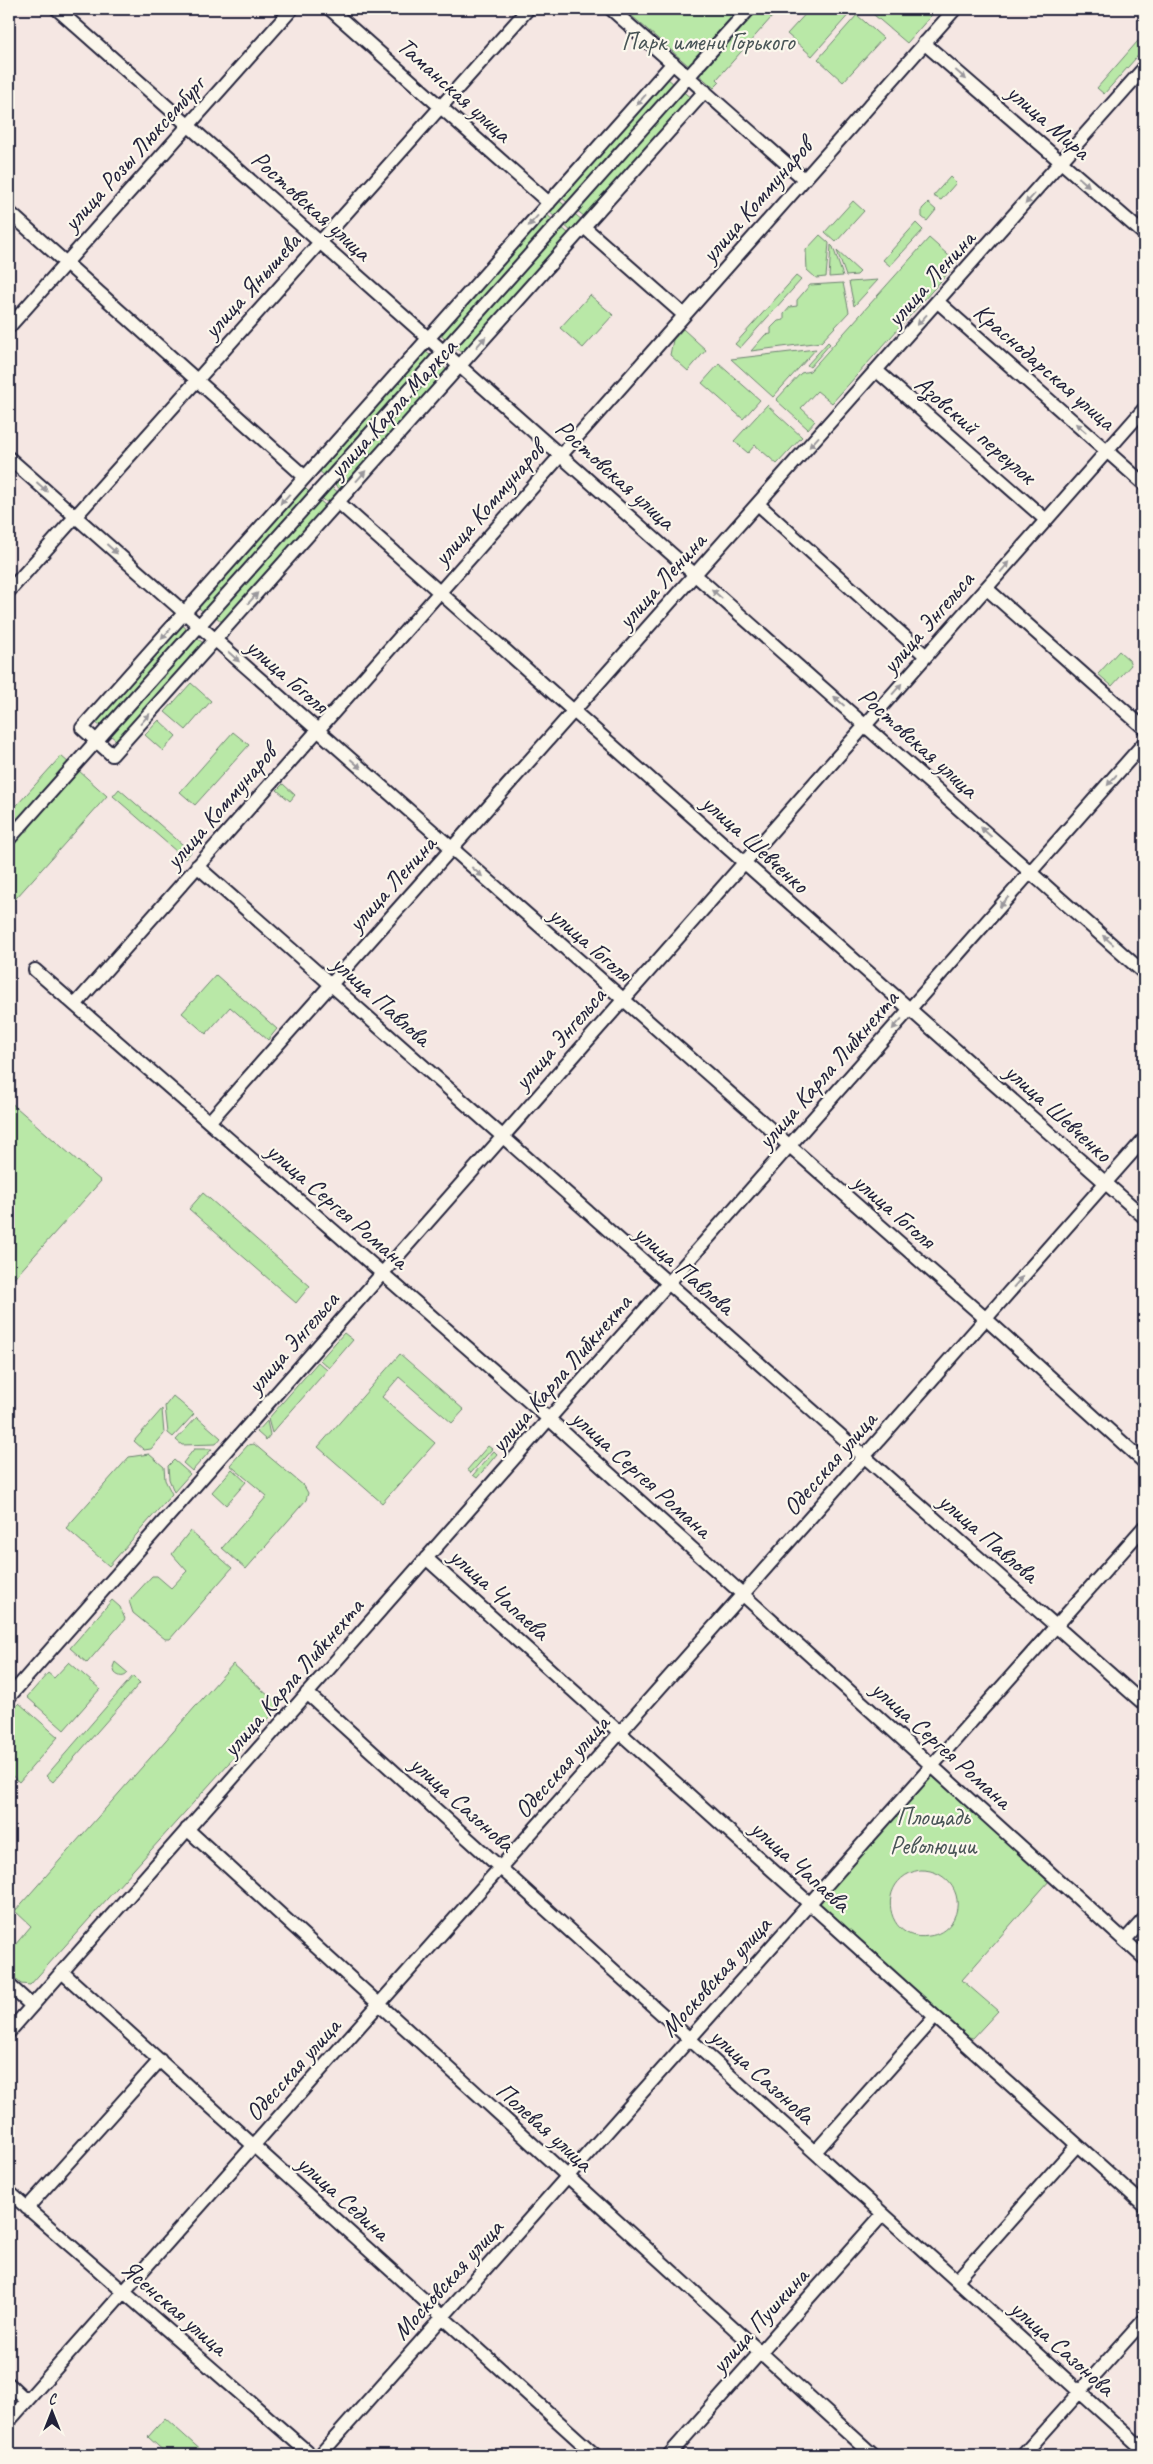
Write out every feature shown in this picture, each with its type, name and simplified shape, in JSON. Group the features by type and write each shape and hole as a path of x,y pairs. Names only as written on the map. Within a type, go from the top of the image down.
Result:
{"street":[{"name":"Ростовская улица","path":"57,9 1144,973"},
{"name":"улица Розы Люксембург","path":"9,327 292,9"},
{"name":"Таманская улица","path":"330,9 549,203"},
{"name":"улица Янышева","path":"9,591 528,9"},
{"path":"611,9 804,179"},
{"path":"9,839 749,9"},
{"name":"улица Коммунаров","path":"75,1005 955,9"},
{"name":"улица Мира","path":"924,43 1144,234"},
{"name":"улица Карла Маркса","path":"673,63 82,728 96,741 112,755 705,91"},
{"name":"улица Ленина","path":"209,1122 1144,68"},
{"path":"9,212 305,477"},
{"path":"584,227 684,315"},
{"name":"Краснодарская улица","path":"938,302 1144,484"},
{"name":"Азовский переулок","path":"877,371 1046,520"},
{"name":"улица Энгельса","path":"9,1697 1144,409"},
{"name":"улица Гоголя","path":"9,458 788,1147 986,1319 1144,1462"},
{"name":"улица Шевченко","path":"338,502 1144,1217"},
{"path":"758,504 926,656"},
{"path":"986,588 1144,728"},
{"name":"улица Карла Либкнехта","path":"9,2032 1144,743"},
{"name":"улица Павлова","path":"197,866 1144,1704"},
{"name":"улица Сергея Романа","path":"35,970 549,1419 1144,1958"},
{"name":"Одесская улица","path":"9,2421 621,1732 1144,1139"},
{"name":"Московская улица","path":"320,2455 1144,1527"},
{"name":"улица Чапаева","path":"426,1558 1144,2205"},
{"name":"улица Сазонова","path":"307,1693 1144,2450"},
{"name":"Полевая улица","path":"187,1830 873,2455"},
{"path":"1125,1940 1144,1919"},
{"name":"улица Седина","path":"62,1972 595,2455"},
{"path":"9,1985 32,2006"},
{"path":"815,2152 935,2017"},
{"path":"27,2208 160,2060"},
{"path":"957,2280 1078,2145"},
{"name":"Ясенская улица","path":"9,2192 311,2455"},
{"name":"улица Пушкина","path":"669,2455 883,2214"},
{"path":"1023,2455 1144,2320"},
{"path":"9,2384 27,2400"}],"green space":[{"name":"Парк имени Горького","path":"624,9 779,9 717,79 720,82 714,88"},
{"path":"810,9 850,9 852,11 812,56 787,34"},
{"path":"867,9 937,9 907,43"},
{"path":"857,15 883,38 843,82 818,59"},
{"path":"1144,34 1144,49 1104,94 1097,88"},
{"path":"666,77 675,85 654,108 651,108 651,112 621,146 615,147 569,204 560,196"},
{"path":"681,90 691,98 585,217 575,209"},
{"path":"950,177 956,183 941,200 933,196"},
{"path":"557,199 567,207 559,210 556,218 547,210"},
{"path":"853,201 864,211 836,242 825,232"},
{"path":"928,203 936,210 927,221 922,217 922,209"},
{"path":"572,212 582,220 572,232 562,223 570,220"},
{"path":"545,213 554,221 528,246 447,341 438,333"},
{"path":"916,223 923,230 890,266 883,260"},
{"path":"560,226 569,234 463,354 453,346 523,272"},
{"path":"820,235 829,243 826,277 816,278 807,270 806,250"},
{"path":"929,238 957,263 832,403 817,391 801,408 815,421 808,429 776,400 801,373 810,371"},
{"path":"831,245 833,247 843,276 829,277"},
{"path":"837,251 860,272 857,275 846,276"},
{"path":"796,276 801,280 740,348 735,344"},
{"path":"878,280 854,306 849,282"},
{"path":"843,283 849,312 821,342 751,351 765,335 771,334 771,328 778,321 784,320 784,314 790,307 797,306 797,300 810,285"},
{"path":"590,295 613,315 583,348 560,328"},
{"path":"683,329 706,350 688,371 670,355 673,340"},
{"path":"828,342 830,344 810,367 807,365"},
{"path":"816,349 773,397 731,359"},
{"path":"423,350 433,357 407,382 368,430 361,431 359,437 326,477 317,469"},
{"path":"719,364 760,400 743,419 702,383"},
{"path":"436,365 439,367 441,365 448,371 341,490 332,482"},
{"path":"767,405 802,437 777,464 755,445 748,453 734,441"},
{"path":"302,485 311,494 243,567 205,613 195,605"},
{"path":"329,485 339,493 329,504 319,496 327,492"},
{"path":"317,498 327,507 223,623 214,615 229,601 281,542 286,541"},
{"path":"180,623 189,631 175,643 102,728 93,720"},
{"path":"195,636 204,644 118,742 108,733 130,713 158,679 164,678 165,672"},
{"path":"1119,651 1129,660 1131,665 1112,686 1098,674"},
{"path":"191,683 211,701 186,730 165,712"},
{"path":"159,720 176,736 163,751 145,735"},
{"path":"233,732 249,745 195,805 180,792"},
{"path":"61,756 69,763 9,833 9,814"},
{"path":"78,770 107,796 9,906 9,845 28,831 30,825"},
{"path":"283,784 295,795 290,801 277,790"},
{"path":"119,789 191,852 185,859 113,796"},
{"path":"216,975 277,1029 268,1040 230,1007 206,1034 182,1013"},
{"path":"9,1101 101,1181 9,1284"},
{"path":"203,1193 310,1286 296,1303 189,1209"},
{"path":"344,1333 353,1340 329,1368 320,1360"},
{"path":"400,1354 464,1410 452,1423 399,1377 382,1397 435,1443 382,1503 318,1447"},
{"path":"318,1362 327,1370 272,1433 268,1419"},
{"path":"173,1396 194,1414 173,1437 168,1433 165,1406"},
{"path":"162,1409 164,1434 151,1449 144,1450 134,1441"},
{"path":"197,1417 221,1438 216,1444 182,1445 176,1440"},
{"path":"267,1421 270,1435 266,1440 257,1432"},
{"path":"254,1444 304,1486 308,1493 306,1500 246,1569 222,1548 267,1496 230,1465 248,1445"},
{"path":"488,1446 492,1449 471,1473 467,1470"},
{"path":"194,1449 212,1449 192,1471 183,1463"},
{"path":"494,1451 497,1454 477,1478 473,1475"},
{"path":"149,1454 164,1467 165,1480 172,1494 109,1566 66,1528 129,1457"},
{"path":"174,1460 190,1474 174,1492 169,1479 168,1466"},
{"path":"232,1469 246,1482 226,1505 212,1492"},
{"path":"190,1531 232,1568 170,1639 165,1639 133,1613 129,1601 152,1576 157,1576 171,1588 187,1571 172,1554"},
{"path":"112,1600 120,1607 125,1619 87,1663 70,1648"},
{"path":"69,1662 100,1689 64,1730 27,1697 48,1673 54,1678"},
{"path":"115,1662 128,1673 125,1676 115,1673 113,1667"},
{"path":"233,1664 280,1706 30,1985 21,1984 9,1973 9,1952 31,1926 15,1911"},
{"path":"133,1676 140,1683 53,1782 46,1776"},
{"path":"19,1703 58,1737 19,1782 9,1773 9,1714"},
{"name":"Площадь Революции","path":"930,1774 1050,1880 962,1980 998,2011 973,2038 969,2037 817,1902","holes":["920,1870 939,1874 952,1887 956,1895 956,1914 947,1928 936,1935 914,1936 903,1930 895,1921 891,1909 891,1897 896,1885 905,1875"]},
{"path":"165,2418 204,2453 201,2455 168,2455 148,2437"}]}
